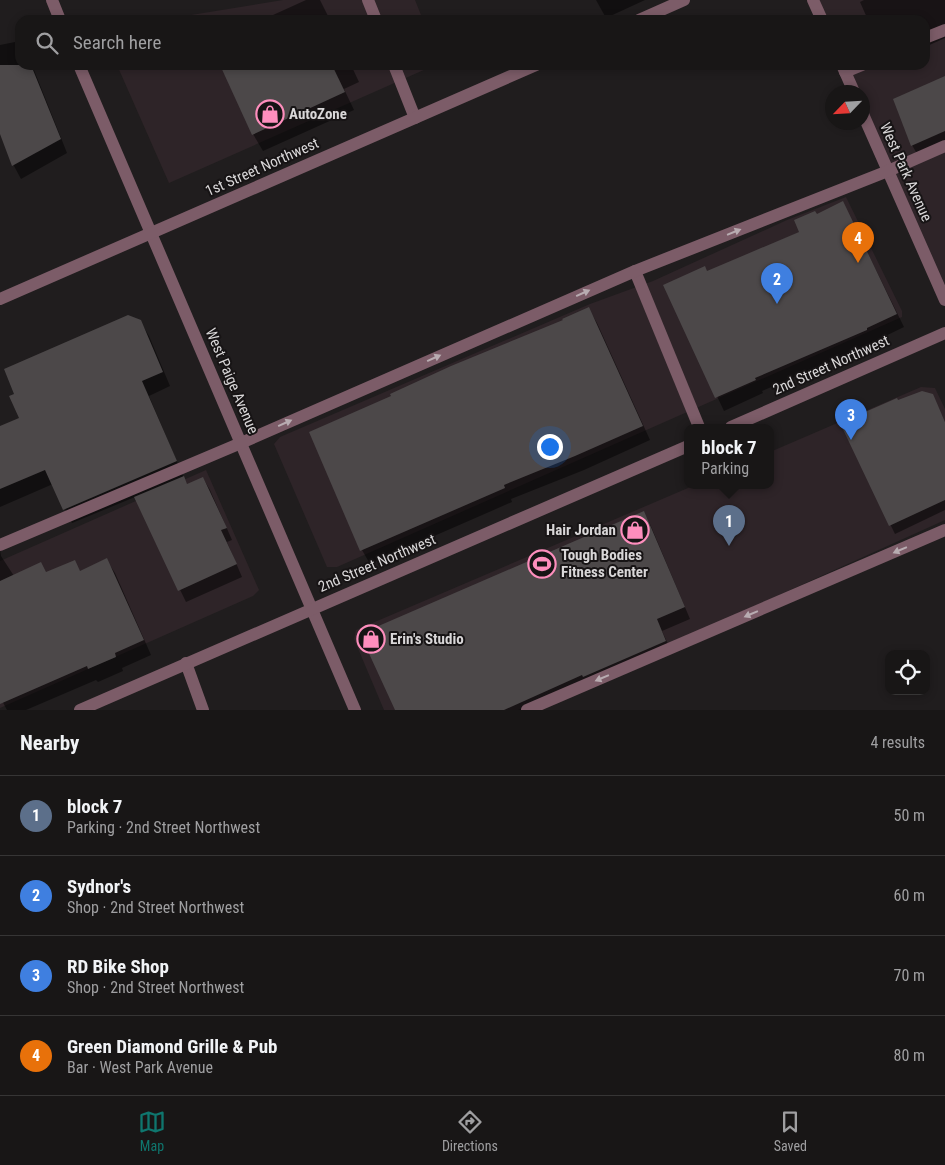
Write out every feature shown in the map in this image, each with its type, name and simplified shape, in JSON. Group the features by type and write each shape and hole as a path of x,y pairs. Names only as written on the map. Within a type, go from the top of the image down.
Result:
{"street":[{"path":"52,0 58,15"},
{"path":"368,0 374,15"},
{"path":"650,15 684,0"},
{"path":"813,0 820,15"},
{"path":"930,36 945,30"},
{"name":"West Paige Avenue","path":"81,70 355,710"},
{"path":"396,70 415,118"},
{"name":"1st Street Northwest","path":"0,299 525,70"},
{"path":"844,70 851,85"},
{"name":"West Park Avenue","path":"870,130 945,300"},
{"path":"0,545 241,443 635,271 888,171 945,146"},
{"path":"635,271 697,424"},
{"name":"2nd Street Northwest","path":"738,424 945,333"},
{"name":"2nd Street Northwest","path":"80,710 684,448"},
{"path":"527,710 945,530"},
{"path":"186,664 203,710"}],"shaded area":[{"path":"283,0 415,0 421,15 191,15"},
{"path":"813,0 945,0 945,299 870,128 870,85 851,85 844,70 930,70 930,15 820,15"},
{"path":"119,70 424,70 169,183"},
{"path":"846,197 902,311 902,317 337,567 327,567 274,444 280,437 590,304 653,281 787,220"},
{"path":"921,387 935,388 945,409 945,520 660,649 518,710 384,710 354,639 356,630 686,489 774,489 774,450"},
{"path":"206,470 259,590 253,596 0,708 0,561"}],"building":[{"path":"0,65 15,65 15,70 33,70 61,139 12,166 0,134"},
{"name":"AutoZone","path":"222,70 334,70 345,92 252,135"},
{"path":"945,76 945,131 911,146 893,99"},
{"path":"843,201 897,314 867,328 867,330 755,378 756,380 715,398 663,285 705,266 707,271 799,232 794,220 815,211 817,214"},
{"path":"589,307 643,426 504,485 505,488 360,551 309,432 391,396 390,394 451,366 563,320"},
{"path":"128,315 141,320 163,372 142,381 177,461 63,510 45,470 0,489 0,426 19,418 9,396 14,394 4,369"},
{"path":"922,391 933,394 945,422 945,500 889,526 840,423 897,398 898,400"},
{"path":"184,476 187,484 203,477 227,528 221,530 237,564 178,591 134,497"},
{"path":"644,511 685,607 657,619 666,641 583,677 582,675 504,710 395,710 360,634"},
{"path":"107,558 144,640 115,653 116,657 88,669 87,666 0,704 0,581 41,562 46,572 75,560 80,571"}],"place":[{"name":"AutoZone","path":"270,114"},
{"name":"Green Diamond Grille & Pub","path":"858,263"},
{"name":"Sydnor's","path":"777,304"},
{"name":"RD Bike Shop","path":"851,440"},
{"name":"Hair Jordan","path":"635,530"},
{"name":"block 7","path":"729,546"},
{"name":"Tough Bodies Fitness Center","path":"542,564"},
{"name":"Erin's Studio","path":"371,639"}]}
